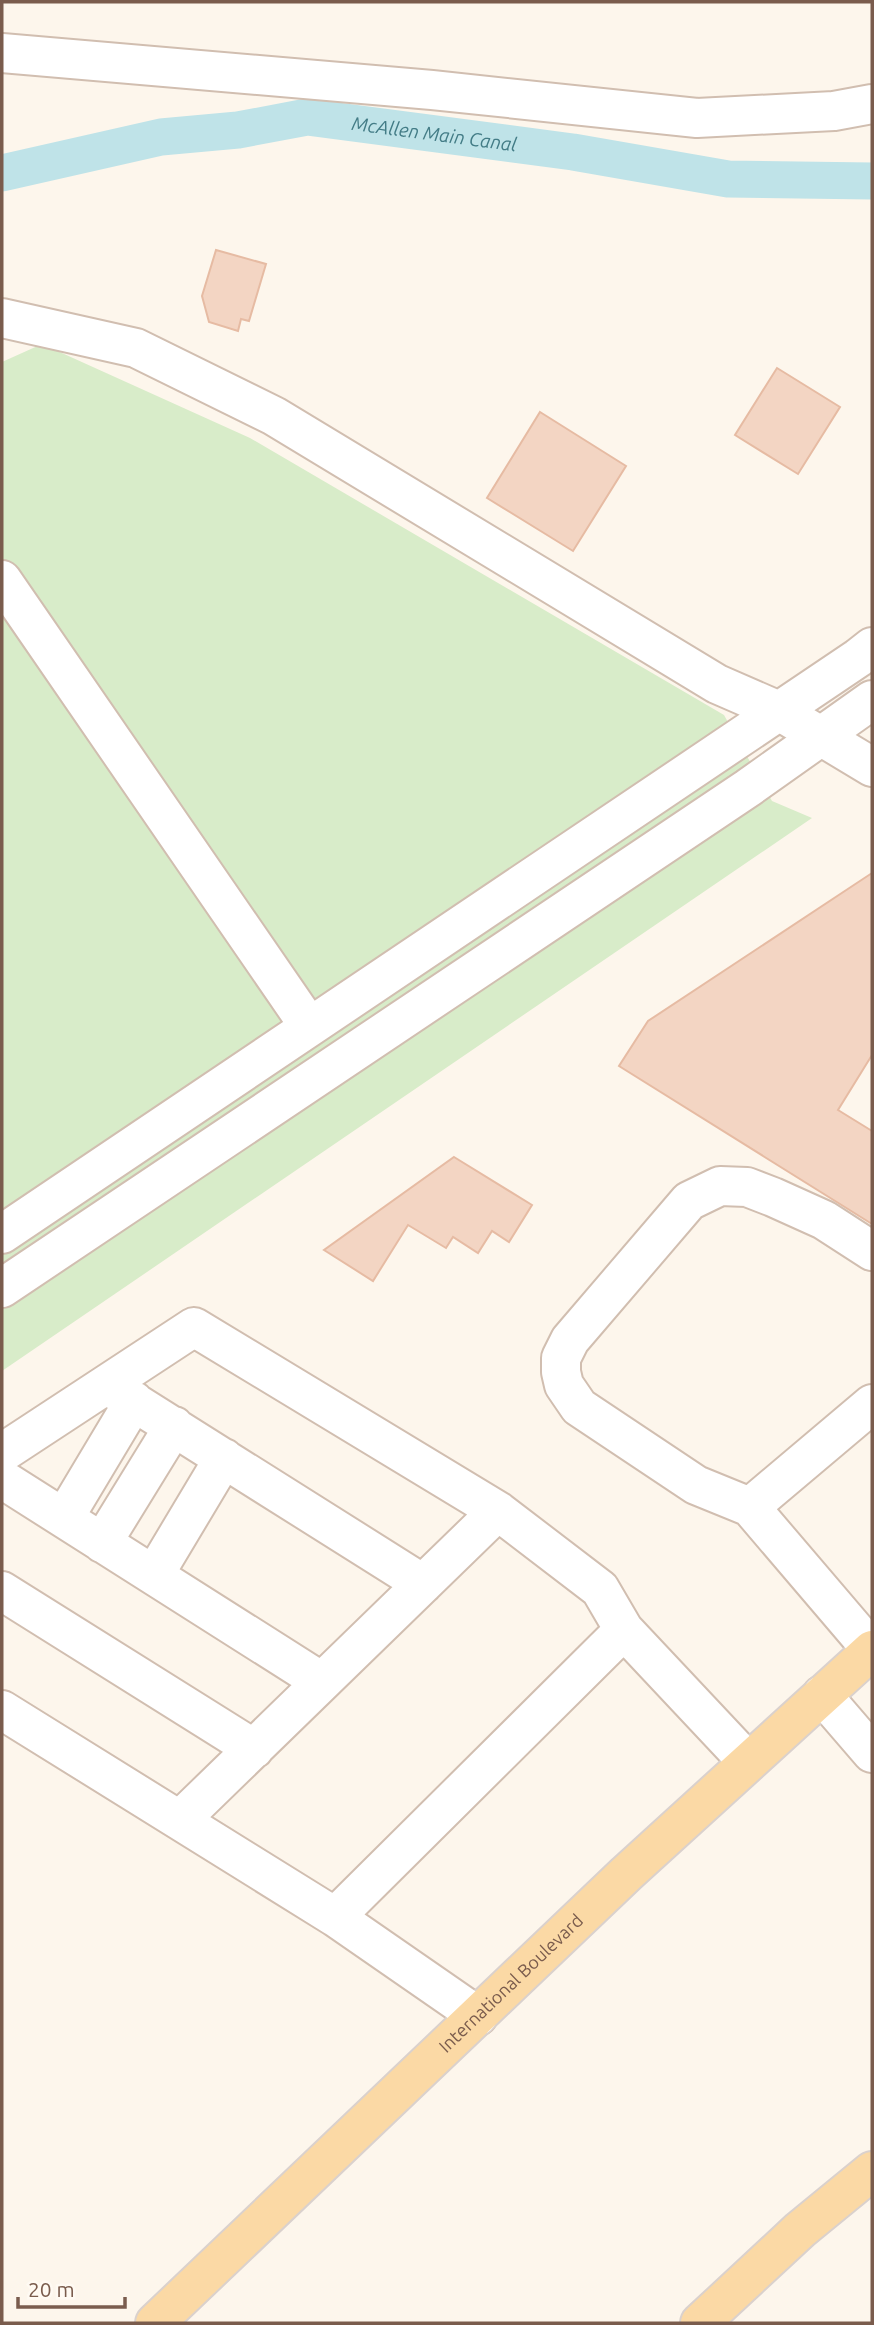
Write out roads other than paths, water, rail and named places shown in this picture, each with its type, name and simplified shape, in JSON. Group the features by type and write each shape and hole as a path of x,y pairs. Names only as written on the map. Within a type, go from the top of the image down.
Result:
{"main road":[{"name":"International Boulevard","path":"155,2323 748,1762 872,1650"},
{"path":"699,2323 800,2230 872,2171"}],"street":[{"path":"2,53 432,90 697,118 834,111 872,104"},
{"path":"2,318 136,348 274,416 717,684 779,711 872,767"},
{"path":"2,580 309,1026"},
{"path":"2,1234 872,647"},
{"path":"2,1288 748,788 872,700"},
{"path":"872,1251 824,1220 773,1197 747,1187 720,1186 689,1201 570,1340 561,1358 564,1385 579,1407 696,1485 750,1507 872,1650"},
{"path":"2,1453 120,1393 194,1327 498,1511 600,1589 624,1629 748,1762"},
{"path":"120,1393 423,1584"},
{"path":"64,1518 120,1393"},
{"path":"750,1507 872,1404"},
{"path":"102,1543 174,1426"},
{"path":"154,1576 224,1458"},
{"path":"2,1479 322,1682"},
{"path":"180,1821 498,1511"},
{"path":"2,1591 254,1749"},
{"path":"335,1917 624,1629"},
{"path":"822,1695 872,1753"},
{"path":"2,1710 335,1917 478,2016"}],"waterway":[{"name":"McAllen Main Canal","path":"2,173 161,137 238,130 307,117 573,152 728,179 872,181"}]}
